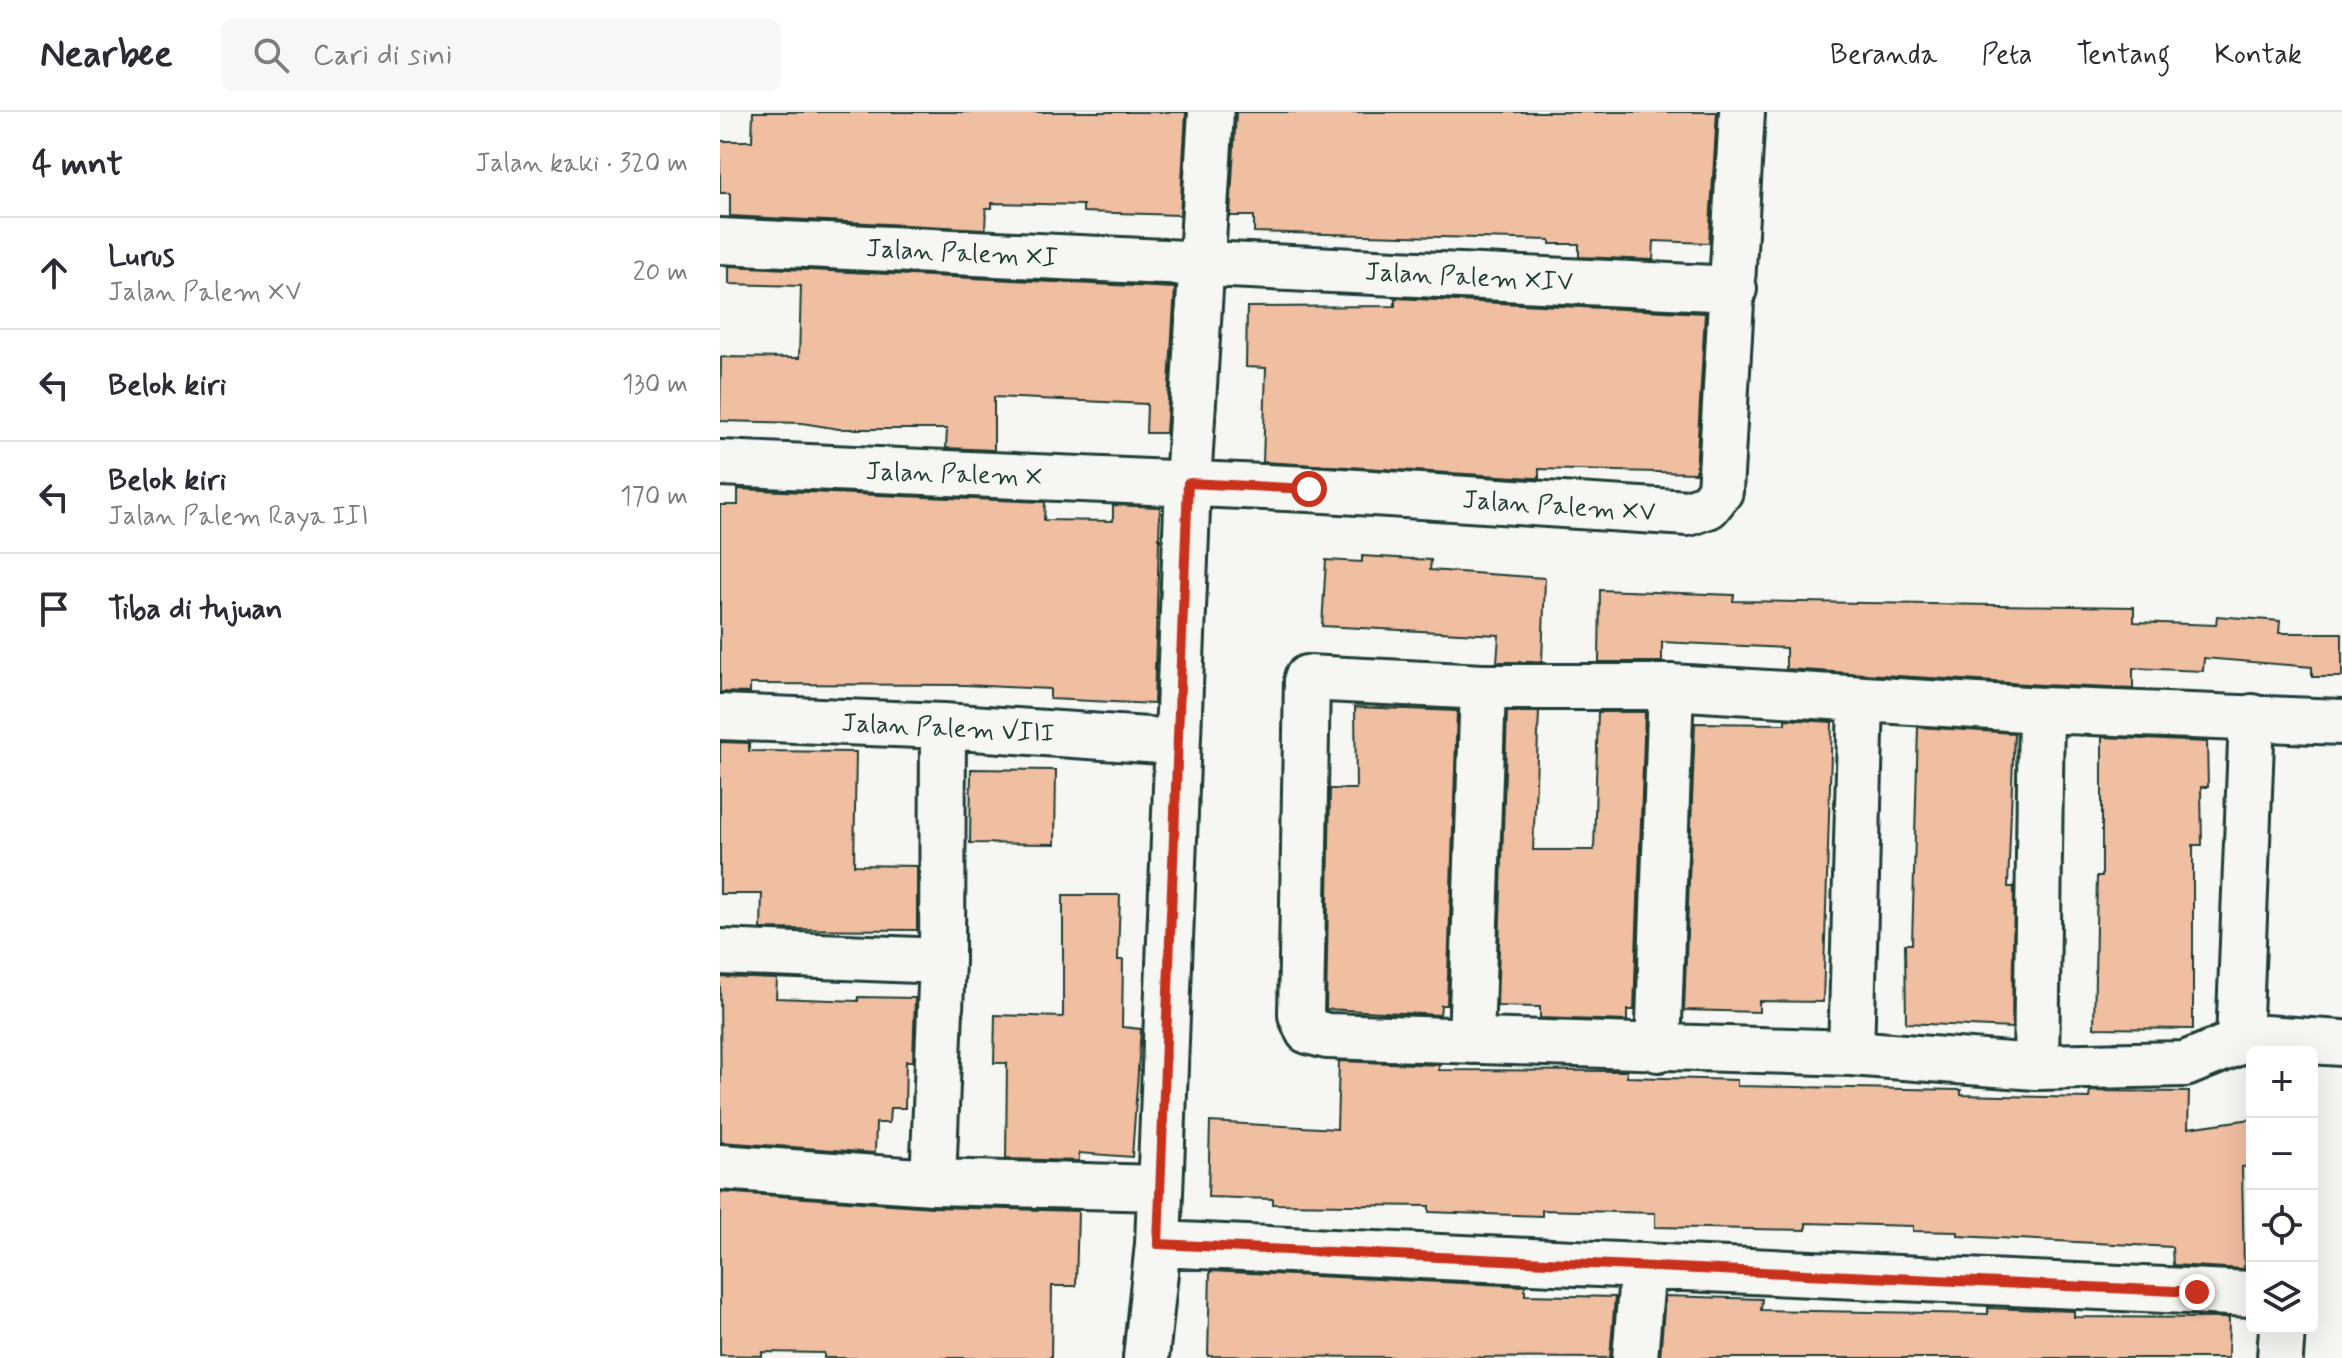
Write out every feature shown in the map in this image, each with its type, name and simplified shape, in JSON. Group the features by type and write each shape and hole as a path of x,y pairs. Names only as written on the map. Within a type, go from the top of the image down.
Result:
{"street":[{"path":"1146,1358 1158,1244 1188,483 1211,112"},
{"name":"Jalan Palem XV","path":"1188,483 1688,513 1708,506 1720,491 1742,112"},
{"name":"Jalan Palem XI","path":"720,241 1204,263"},
{"name":"Jalan Palem XIV","path":"1204,263 1734,289"},
{"name":"Jalan Palem X","path":"720,463 1188,483"},
{"path":"2342,722 2041,710 1671,687 1483,687 1306,679 1301,1015 1308,1031 1327,1036 1851,1053 2036,1067 2185,1064 2239,1042 2264,1038 2342,1043"},
{"path":"1471,1041 1483,687"},
{"path":"1658,1049 1671,687"},
{"path":"1851,1053 1861,700"},
{"path":"2036,1067 2041,710"},
{"name":"Jalan Palem VIII","path":"720,717 943,726 1176,742"},
{"path":"2239,1042 2252,717"},
{"path":"933,1182 942,961 943,726"},
{"path":"720,952 942,961"},
{"path":"720,1167 933,1182 1160,1188"},
{"path":"1158,1244 2246,1294"},
{"path":"1635,1358 1643,1266"},
{"path":"2280,1358 2282,1334"}],"building":[{"path":"753,112 1186,112 1180,215 1083,212 1083,205 992,203 992,208 986,208 985,229 730,216 730,193 720,193 720,141 752,141"},
{"path":"1236,112 1717,112 1709,243 1654,241 1653,260 1579,257 1579,244 1550,244 1550,240 1254,232 1254,216 1230,216"},
{"path":"729,266 1175,288 1166,433 1146,433 1147,404 994,397 994,450 946,448 947,429 839,429 802,423 720,421 721,357 799,358 801,286 729,284"},
{"path":"1395,298 1705,313 1696,473 1539,469 1539,478 1534,478 1263,462 1266,368 1246,367 1247,307 1395,306"},
{"path":"738,489 1045,502 1044,520 1113,521 1113,505 1160,507 1154,704 1050,699 1050,689 964,685 750,684 750,693 720,692 720,505 738,505"},
{"path":"1362,556 1431,560 1430,570 1545,578 1542,662 1497,662 1499,635 1322,626 1326,560 1362,562"},
{"path":"1600,590 1734,595 1733,601 2134,607 2134,622 2216,625 2217,616 2280,621 2279,633 2342,633 2342,677 2312,677 2312,667 2204,658 2203,671 2133,668 2133,689 2042,685 1786,669 1786,648 1662,642 1662,662 1599,662"},
{"path":"1355,707 1457,711 1447,1005 1441,1005 1440,1015 1326,1009 1330,789 1356,789"},
{"path":"1507,712 1539,712 1533,850 1594,850 1598,712 1645,712 1634,1010 1627,1010 1627,1021 1540,1018 1540,1007 1497,1006"},
{"path":"1785,719 1832,722 1823,1002 1759,1001 1759,1012 1684,1010 1695,723 1785,724"},
{"path":"1918,727 2014,733 2008,887 2014,887 2012,1028 1906,1023 1905,944 1912,944"},
{"path":"2102,737 2207,742 2208,787 2201,787 2202,845 2193,845 2193,1029 2094,1028 2097,876 2102,876"},
{"path":"720,742 749,743 749,751 856,752 854,865 917,866 917,930 761,929 762,894 720,894"},
{"path":"971,769 1056,770 1055,844 970,843"},
{"path":"1063,895 1120,895 1118,960 1123,960 1122,1027 1141,1029 1132,1157 1079,1153 1079,1161 1006,1159 1007,1063 994,1063 995,1015 1063,1017"},
{"path":"720,977 777,979 776,998 858,1001 858,997 915,998 913,1061 906,1061 905,1108 890,1108 889,1123 876,1123 875,1153 721,1142"},
{"path":"1339,1061 1439,1065 1439,1070 1627,1071 1627,1077 1737,1080 1737,1086 1961,1090 1961,1095 2089,1098 2090,1091 2189,1092 2188,1128 2246,1120 2246,1167 2242,1167 2244,1269 2173,1265 2172,1247 1958,1236 1958,1232 1913,1231 1913,1226 1806,1223 1806,1230 1655,1227 1655,1213 1542,1210 1542,1216 1429,1212 1429,1206 1273,1204 1273,1199 1208,1197 1210,1122 1337,1129"},
{"path":"720,1192 932,1207 1078,1211 1076,1286 1052,1286 1051,1358 824,1358 824,1353 762,1352 762,1356 720,1355"},
{"path":"1210,1271 1525,1286 1525,1295 1615,1297 1610,1358 1208,1356"},
{"path":"1665,1296 1762,1299 1761,1310 1988,1314 1988,1308 2074,1311 2074,1317 2229,1318 2228,1358 1660,1358"}],"route":[{"path":"1309,489 1188,483 1158,1244 2197,1292"}]}
